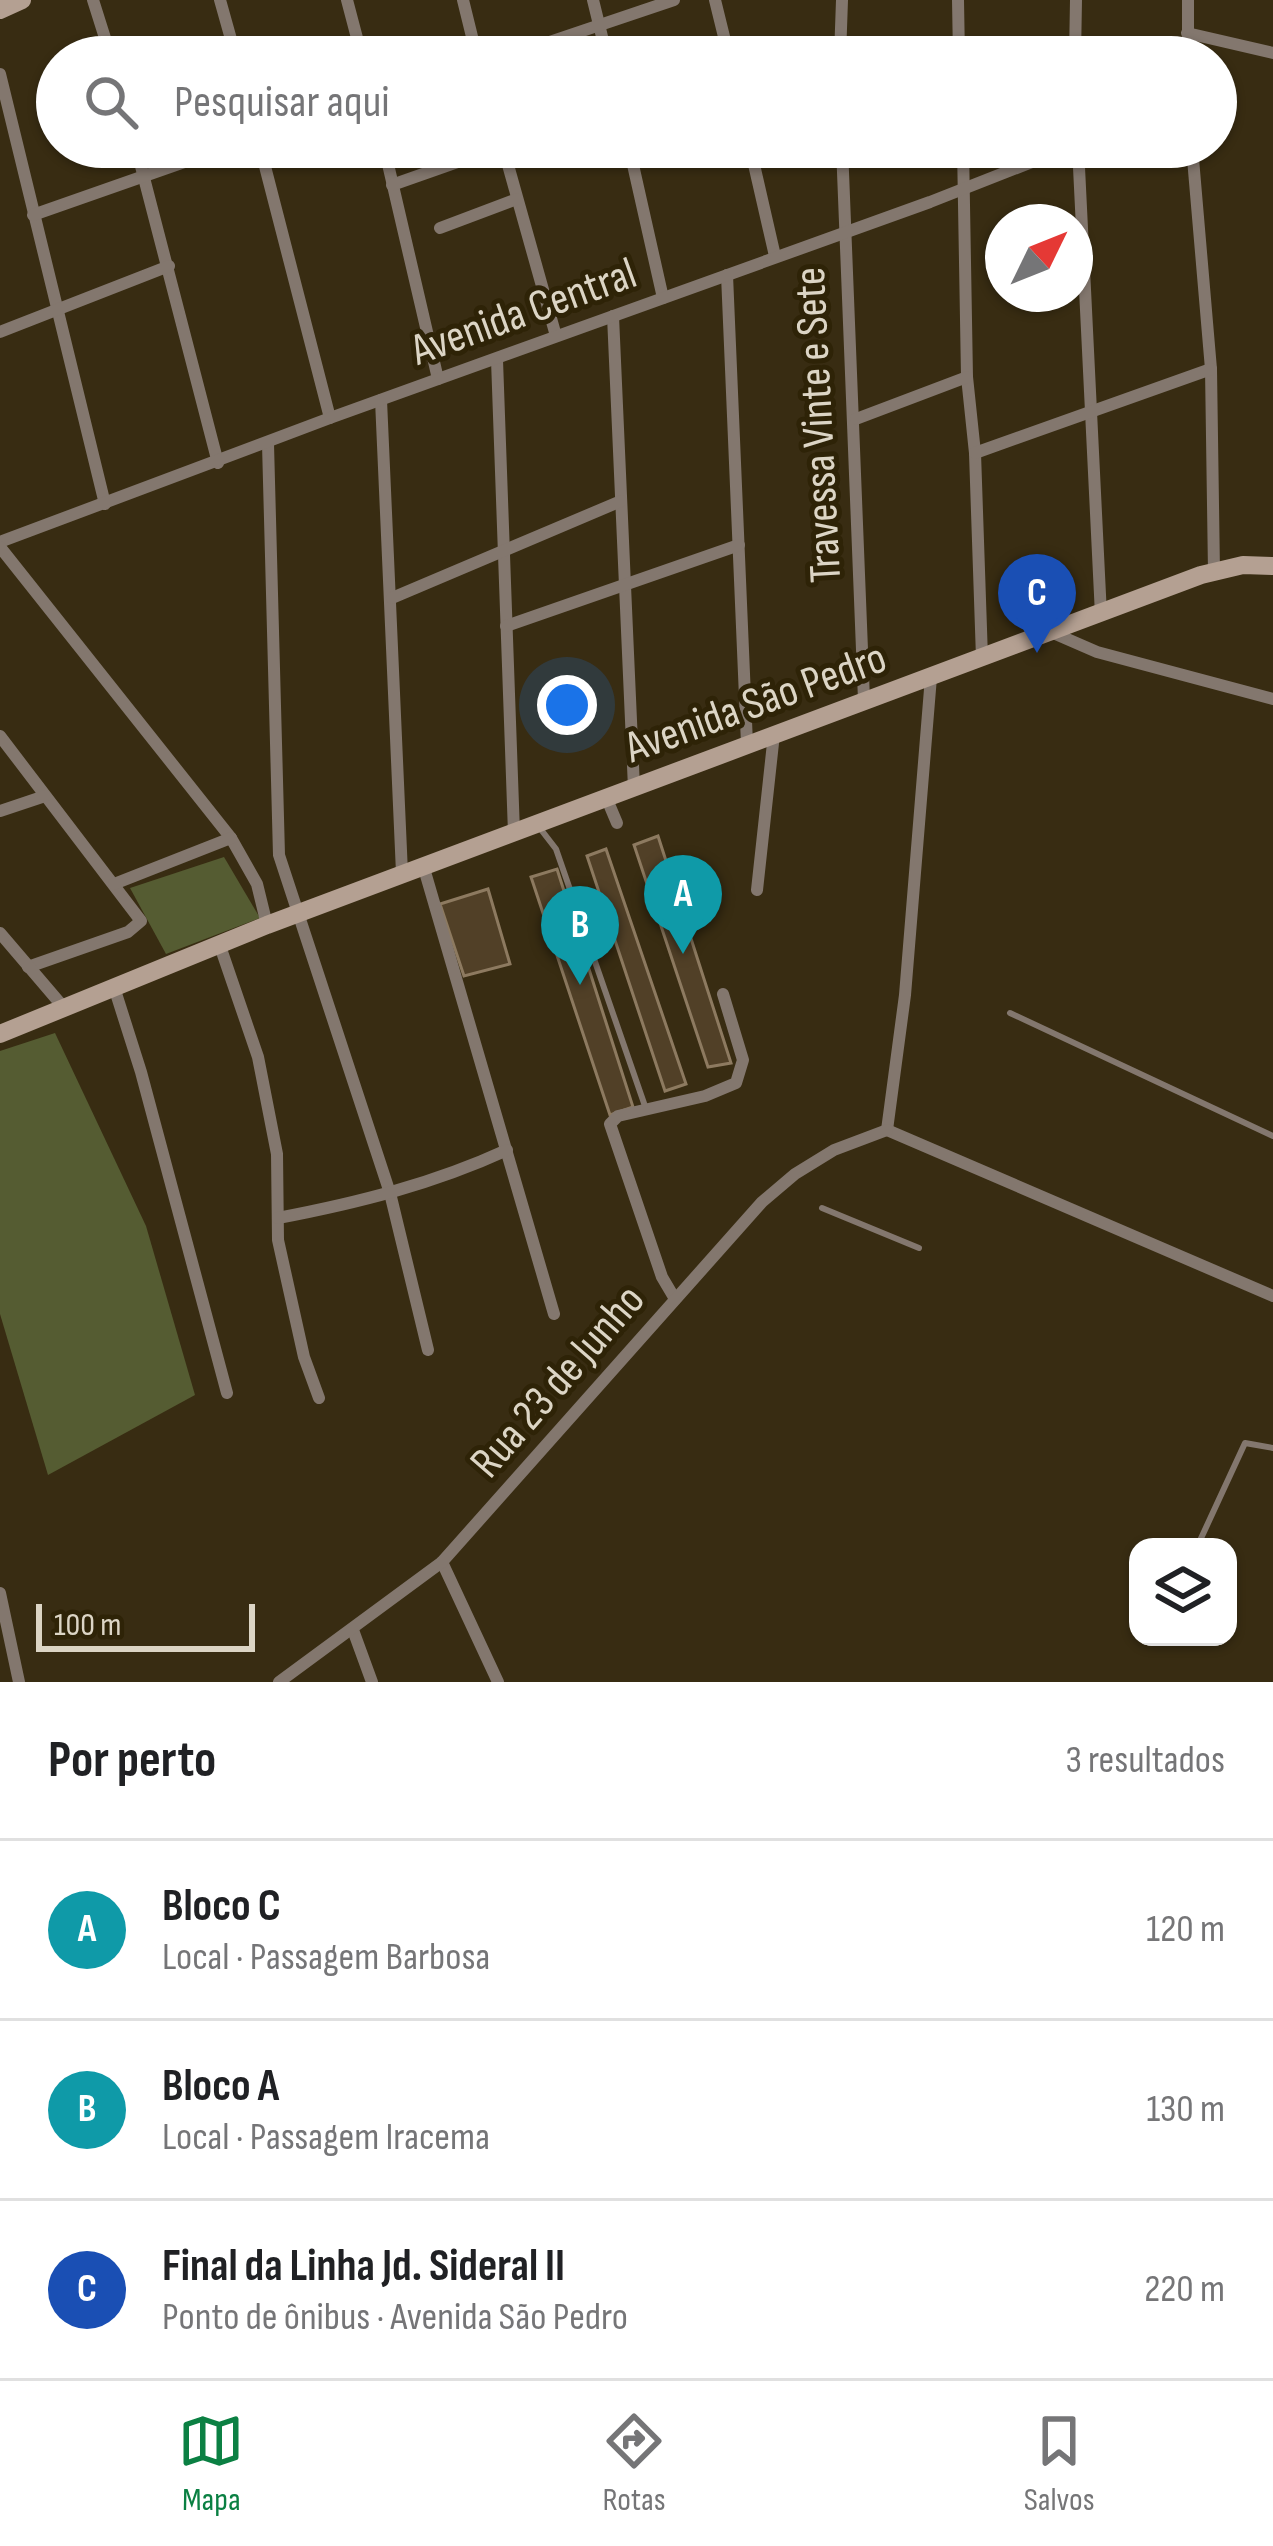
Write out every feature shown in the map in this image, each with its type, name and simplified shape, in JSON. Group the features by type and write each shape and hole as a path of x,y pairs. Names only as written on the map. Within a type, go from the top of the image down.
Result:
{"main road":[{"path":"0,10 22,0"},
{"name":"Avenida São Pedro","path":"0,1034 267,925 864,700 1214,572 1273,566"}],"street":[{"path":"93,0 104,36"},
{"path":"220,0 230,36"},
{"path":"347,0 356,36"},
{"path":"463,0 472,36"},
{"path":"593,0 601,36"},
{"path":"573,36 674,0"},
{"path":"716,0 724,36"},
{"path":"841,36 842,0"},
{"path":"958,0 959,36"},
{"path":"1076,0 1076,36"},
{"path":"1187,36 1188,0"},
{"path":"1187,33 1200,36"},
{"path":"1237,45 1273,53"},
{"path":"0,74 105,504"},
{"path":"142,168 218,463"},
{"path":"33,215 170,168"},
{"path":"265,168 330,418"},
{"path":"388,168 438,379"},
{"path":"392,185 441,168"},
{"path":"507,168 556,336"},
{"path":"634,168 663,298"},
{"path":"754,168 776,256"},
{"name":"Travessa Vinte e Sete","path":"842,168 864,700"},
{"path":"963,168 982,658"},
{"name":"Avenida Central","path":"0,545 330,418 1016,168"},
{"path":"1076,168 1094,414 1101,615"},
{"path":"1194,168 1210,369 1214,572"},
{"path":"440,228 517,199"},
{"path":"0,332 169,266"},
{"path":"727,275 747,744"},
{"path":"613,316 634,788"},
{"path":"497,360 514,833"},
{"path":"975,453 1210,369"},
{"path":"856,419 968,377"},
{"path":"381,400 402,873"},
{"path":"268,443 279,855 390,1193 428,1351"},
{"path":"392,598 621,502"},
{"path":"506,626 739,544"},
{"path":"0,545 231,838 249,866 267,925"},
{"path":"1052,632 1097,652 1273,700"},
{"path":"931,677 905,995 887,1130 1273,1296"},
{"path":"758,890 774,734"},
{"path":"0,736 140,915 139,926 28,967"},
{"path":"0,811 45,796"},
{"path":"606,797 616,823"},
{"path":"114,884 231,838"},
{"path":"249,866 279,855"},
{"path":"423,865 554,1314"},
{"path":"0,932 65,1009"},
{"path":"220,946 249,1026 266,1094 279,1174 282,1258 304,1358 319,1398"},
{"path":"114,987 227,1394"},
{"path":"675,1299 662,1277 610,1128 613,1119 705,1096 736,1083 743,1060 723,994"},
{"name":"Rua 23 de Junho","path":"279,1682 442,1562 748,1216 795,1174 834,1150 887,1130"},
{"path":"278,1218 453,1175 507,1150"},
{"path":"442,1562 498,1682"},
{"path":"0,1593 19,1682"},
{"path":"353,1630 372,1682"}],"lane":[{"path":"537,824 556,849 646,1109"},
{"path":"1010,1013 1273,1136"},
{"path":"822,1208 919,1248"},
{"path":"1202,1538 1245,1443 1273,1448"}],"green space":[{"path":"224,857 260,918 166,954 130,888"},
{"path":"55,1033 146,1226 195,1395 48,1475 0,1314 0,1051"}],"building":[{"path":"658,836 731,1063 708,1067 634,845"},
{"path":"606,849 686,1084 665,1091 587,856"},
{"path":"557,869 633,1107 610,1115 531,877"},
{"path":"488,889 510,964 464,976 440,904"}],"place":[{"name":"Final da Linha Jd. Sideral II","path":"1037,653"},
{"name":"Bloco C","path":"683,954"},
{"name":"Bloco A","path":"580,985"}]}
